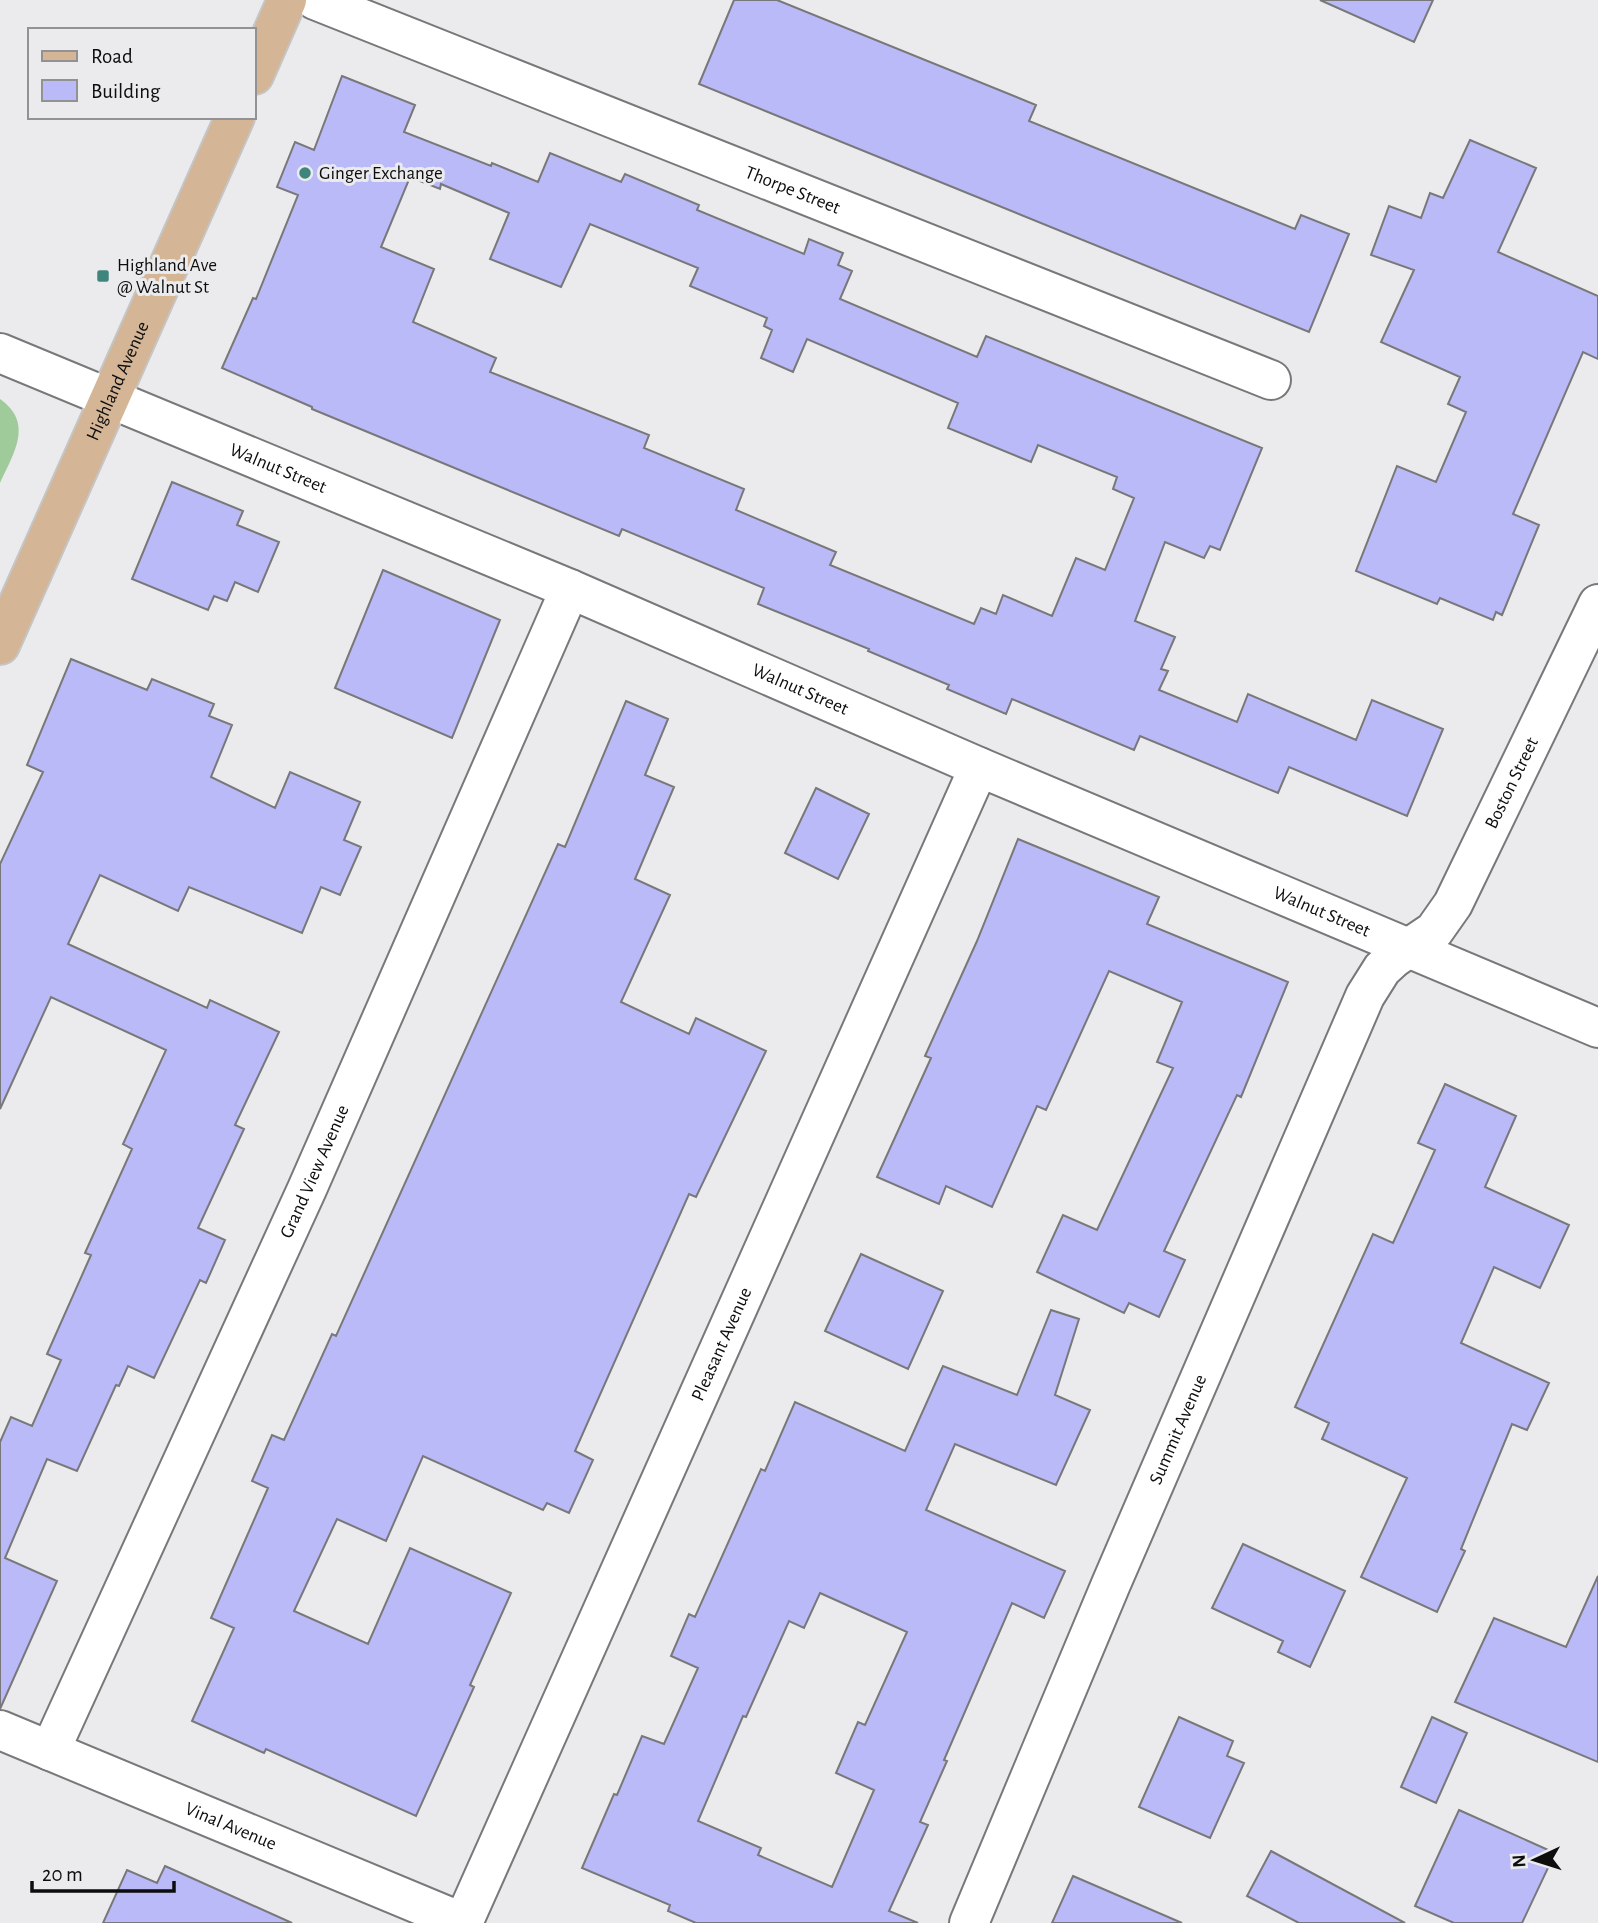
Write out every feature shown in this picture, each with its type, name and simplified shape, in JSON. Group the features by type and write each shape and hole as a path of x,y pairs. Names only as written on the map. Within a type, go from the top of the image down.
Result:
{"main road":[{"path":"256,70 287,0"},
{"name":"Highland Avenue","path":"0,645 234,119"}],"street":[{"name":"Thorpe Street","path":"315,0 1271,380"},
{"name":"Walnut Street","path":"0,353 570,589 979,767 1598,1028"},
{"name":"Grand View Avenue","path":"50,1751 307,1189 570,589"},
{"name":"Boston Street","path":"1407,948 1434,931 1453,904 1598,604"},
{"name":"Pleasant Avenue","path":"463,1923 979,767"},
{"name":"Summit Avenue","path":"969,1923 1116,1571 1356,1014 1372,982 1407,948"},
{"name":"Vinal Avenue","path":"0,1730 463,1923"}],"green space":[{"path":"0,399 10,408 19,428 15,450 0,483"}],"building":[{"path":"734,0 777,0 1036,105 1029,121 1295,229 1301,215 1349,234 1309,332 699,84"},
{"path":"1320,0 1433,0 1414,42"},
{"path":"342,76 415,105 404,132 538,182 550,153 621,182 625,174 699,205 697,210 804,254 809,239 843,253 838,265 852,271 840,299 977,357 986,336 1262,448 1220,550 1210,546 1204,558 1165,542 1135,621 1175,637 1161,669 1168,671 1159,690 1237,722 1248,694 1356,740 1372,700 1443,729 1407,816 1289,767 1278,793 1140,736 1134,750 1012,699 1006,714 947,689 949,685 868,651 869,649 758,604 764,588 622,529 619,536 312,409 222,368 253,298 256,299 298,195 277,187 295,142 314,150","holes":["410,177 440,189 441,184 509,213 490,259 561,287 590,224 698,268 690,286 767,318 764,326 772,330 761,358 793,372 807,339 958,403 948,428 1031,462 1038,445 1117,477 1113,489 1134,498 1105,570 1076,558 1052,616 1003,595 996,614 981,608 974,624 830,565 836,552 736,510 744,489 644,448 649,435 490,372 496,358 413,322 434,269 381,247"]},
{"path":"1470,140 1536,168 1498,252 1598,296 1598,359 1583,352 1513,514 1539,525 1502,615 1496,612 1493,620 1440,598 1437,604 1356,571 1397,466 1436,482 1466,412 1448,404 1460,377 1381,342 1414,270 1371,255 1389,206 1421,218 1430,193 1443,198"},
{"path":"172,482 243,511 237,525 279,542 258,592 235,582 227,601 214,596 208,610 132,579"},
{"path":"383,570 500,620 452,738 335,688"},
{"path":"71,659 147,690 152,679 214,704 209,716 232,725 211,777 275,808 290,772 360,802 344,840 361,847 340,895 321,887 302,933 189,887 178,911 100,875 68,944 207,1008 210,1000 279,1032 235,1125 244,1129 198,1228 225,1240 206,1283 200,1280 154,1378 128,1366 119,1386 116,1385 77,1471 47,1459 5,1558 57,1581 0,1709 0,1442 11,1417 32,1426 61,1360 47,1354 91,1255 85,1253 132,1149 123,1144 166,1050 51,997 0,1109 0,864 43,772 27,765"},
{"path":"626,701 668,719 645,775 674,787 635,879 670,895 621,1002 689,1034 696,1018 766,1051 696,1197 689,1194 575,1451 593,1460 569,1513 547,1503 543,1510 423,1456 386,1541 337,1519 294,1611 368,1644 410,1548 511,1593 470,1685 474,1687 416,1816 266,1749 264,1753 192,1721 234,1628 211,1618 268,1488 252,1481 272,1435 284,1440 332,1334 336,1336 558,844 565,847"},
{"path":"816,788 869,814 838,879 785,853"},
{"path":"1018,839 1159,897 1147,924 1288,982 1241,1097 1237,1095 1164,1251 1185,1260 1159,1317 1129,1303 1124,1313 1037,1272 1063,1215 1097,1230 1173,1068 1157,1062 1182,1002 1109,971 1046,1110 1037,1106 992,1207 946,1186 939,1204 877,1177 931,1058 925,1056 977,941"},
{"path":"1445,1084 1516,1116 1485,1187 1569,1225 1540,1288 1494,1267 1461,1343 1549,1383 1527,1430 1512,1424 1461,1549 1465,1551 1437,1612 1361,1577 1407,1478 1322,1439 1329,1423 1295,1407 1373,1234 1393,1243 1435,1150 1418,1143"},
{"path":"861,1254 943,1291 908,1369 825,1331"},
{"path":"1051,1310 1079,1319 1055,1395 1090,1410 1056,1485 955,1444 926,1510 1065,1571 1044,1618 1012,1603 944,1760 947,1761 920,1822 928,1825 889,1911 918,1923 696,1923 668,1911 670,1905 582,1868 642,1736 664,1744 698,1668 671,1656 689,1614 695,1617 761,1469 765,1471 795,1402 905,1451 943,1366 1017,1395","holes":["820,1593 907,1632 865,1725 858,1722 836,1773 874,1790 832,1887 758,1855 761,1848 698,1821 743,1716 746,1717 789,1621 804,1628"]},
{"path":"1243,1544 1345,1591 1310,1667 1278,1652 1283,1641 1212,1608"},
{"path":"1598,1576 1598,1762 1455,1702 1494,1618 1566,1647"},
{"path":"1179,1717 1233,1741 1227,1756 1244,1763 1210,1838 1139,1807"},
{"path":"1432,1717 1467,1733 1436,1803 1401,1787"},
{"path":"1459,1810 1555,1853 1522,1923 1454,1923 1415,1906"},
{"path":"1271,1851 1405,1923 1299,1923 1247,1896"},
{"path":"165,1866 292,1923 103,1923 127,1870 157,1883"},
{"path":"1073,1876 1182,1923 1052,1923"}],"place":[{"name":"Ginger Exchange","path":"305,173"},
{"name":"Highland Ave @ Walnut St","path":"103,276"}]}
